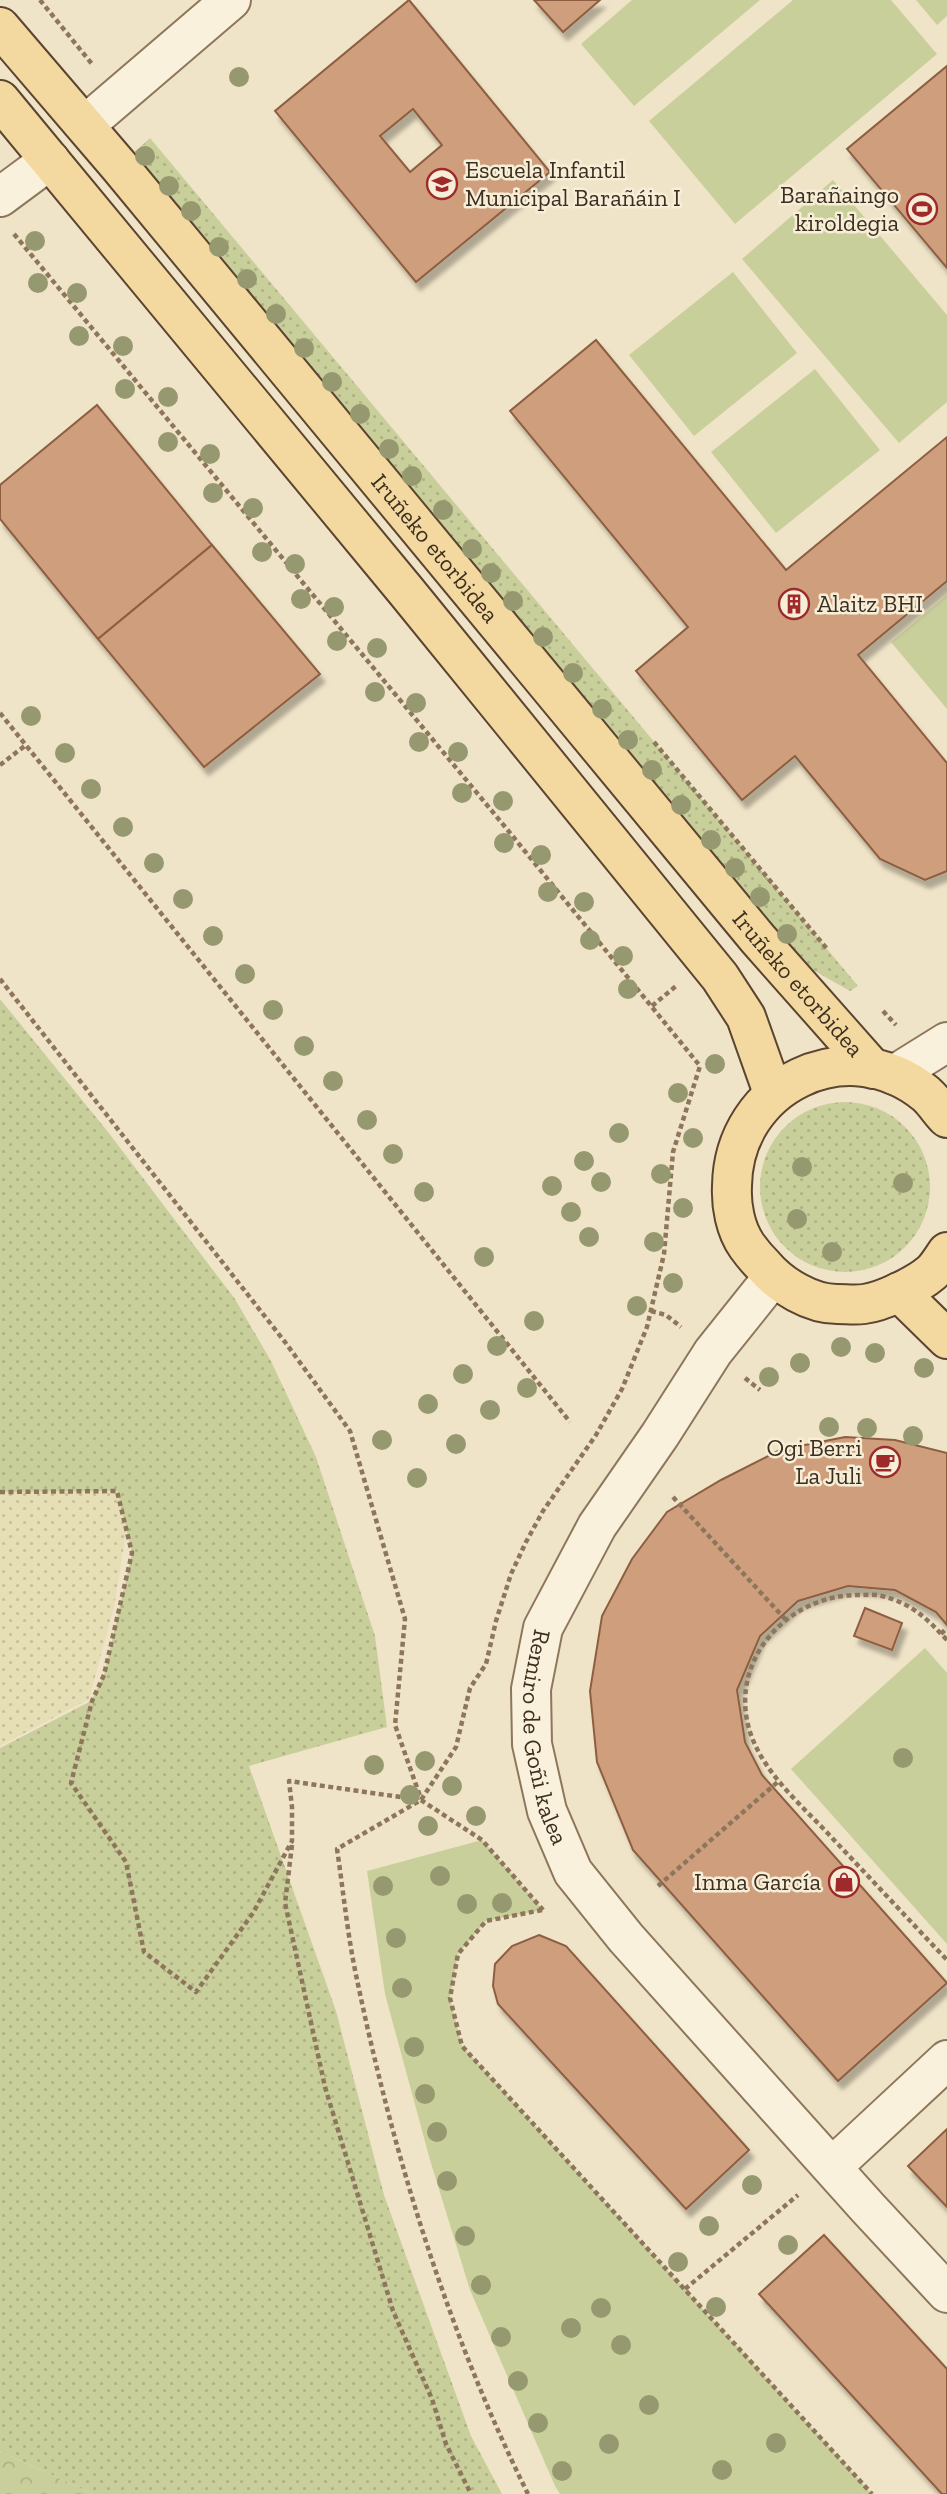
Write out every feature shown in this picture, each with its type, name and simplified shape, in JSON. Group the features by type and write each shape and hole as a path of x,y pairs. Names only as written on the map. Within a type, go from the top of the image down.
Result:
{"main road":[{"name":"Iruñeko etorbidea","path":"0,27 85,125 758,939 884,1072"},
{"name":"Iruñeko etorbidea","path":"0,100 720,976 746,1017 773,1093"},
{"path":"947,1118 926,1094 884,1072 837,1066 803,1075 773,1093 746,1126 732,1164 732,1206 746,1245 773,1277 801,1295 832,1304 866,1304 899,1292 932,1272 947,1252"},
{"path":"899,1292 947,1339"}],"street":[{"path":"85,125 231,0"},
{"path":"4,213 50,160"},
{"path":"884,1072 947,1042"},
{"name":"Remiro de Goñi kalea","path":"773,1277 713,1352 660,1435 597,1525 543,1628 531,1689 532,1744 547,1811 573,1872 626,1938 947,2293"},
{"path":"832,2167 947,2060"}],"path":[{"path":"4,213 700,1066 673,1152 664,1254 651,1311 622,1389 596,1436 543,1511 511,1574 486,1664 470,1688 456,1747 421,1800 337,1849 354,1968 395,2137 436,2271 497,2430 528,2494"},
{"path":"0,713 570,1422"},
{"path":"0,765 26,745"},
{"path":"0,979 285,1342 350,1431 405,1619 395,1725 421,1800"},
{"path":"0,1492 117,1491 132,1553 104,1675 92,1701 71,1783 126,1862 144,1952 196,1992 253,1913 292,1841"},
{"path":"673,1497 785,1619"},
{"path":"947,1640 922,1613 880,1595 845,1595 818,1602 785,1619 771,1633 757,1655 745,1693 749,1730 759,1754 947,1960"},
{"path":"941,1634 947,1628"},
{"path":"658,1886 780,1780"},
{"path":"471,2494 446,2444 432,2399 393,2311 325,2087 285,1903 292,1841 289,1781 421,1800 482,1840 543,1910 486,1921 458,1954 450,1998 462,2046 872,2494"},
{"path":"685,2290 798,2195"}],"shaded area":[{"path":"117,1491 127,1526 114,1607 89,1699 0,1746 0,1492"}],"green space":[{"path":"632,0 760,0 634,106 581,44"},
{"path":"793,0 891,0 937,54 735,224 649,121"},
{"path":"916,0 947,0 947,16 937,25"},
{"path":"150,138 858,986 850,991 758,939 119,166"},
{"path":"833,180 947,315 947,402 899,443 742,259"},
{"path":"733,272 797,353 694,436 629,355"},
{"path":"815,369 880,450 776,533 711,452"},
{"path":"947,595 947,709 891,642"},
{"path":"0,999 108,1132 235,1299 271,1361 316,1457 375,1636 387,1727 249,1766 336,2011 384,2195 471,2436 502,2494 93,2494 0,2451 0,1748 91,1701 104,1675 132,1553 117,1491 0,1492"},
{"path":"845,1102 878,1108 905,1127 924,1154 930,1187 924,1220 905,1247 878,1266 845,1272 812,1266 785,1247 766,1220 760,1187 766,1154 785,1127 812,1108"},
{"path":"925,1648 947,1673 947,1944 791,1769"},
{"path":"482,1840 543,1910 486,1921 458,1954 450,1998 462,2046 872,2494 560,2494 555,2486 470,2290 430,2160 385,1994 367,1871"},
{"path":"0,2451 93,2494 0,2494"}],"building":[{"path":"409,0 550,172 416,282 275,111","holes":["413,109 442,145 410,172 380,136"]},
{"path":"534,0 600,0 563,32"},
{"name":"Barañaingo kiroldegia","path":"947,66 947,268 847,149"},
{"name":"Alaitz BHI","path":"596,340 786,570 947,437 947,581 858,655 947,763 947,871 925,880 880,859 795,756 742,800 636,671 688,627 510,411"},
{"path":"97,405 212,545 98,639 0,519 0,485"},
{"path":"212,545 320,674 204,767 98,639"},
{"path":"845,1437 895,1440 947,1453 947,1625 936,1612 895,1590 848,1586 798,1601 760,1636 737,1690 745,1742 762,1775 947,1983 838,2081 633,1850 597,1762 590,1691 602,1616 632,1559 667,1512 780,1450"},
{"path":"865,1608 902,1623 892,1650 854,1636"},
{"path":"539,1935 566,1946 749,2150 686,2209 498,2004 493,1986 495,1964 512,1946"},
{"path":"947,2129 947,2207 908,2166"},
{"path":"824,2235 947,2369 947,2494 942,2494 759,2294"}],"place":[{"name":"Escuela Infantil Municipal Barañáin I","path":"442,184"},
{"name":"Barañaingo kiroldegia","path":"922,209"},
{"name":"Alaitz BHI","path":"794,604"},
{"name":"Ogi Berri La Juli","path":"885,1462"},
{"name":"Inma García","path":"844,1882"}]}
